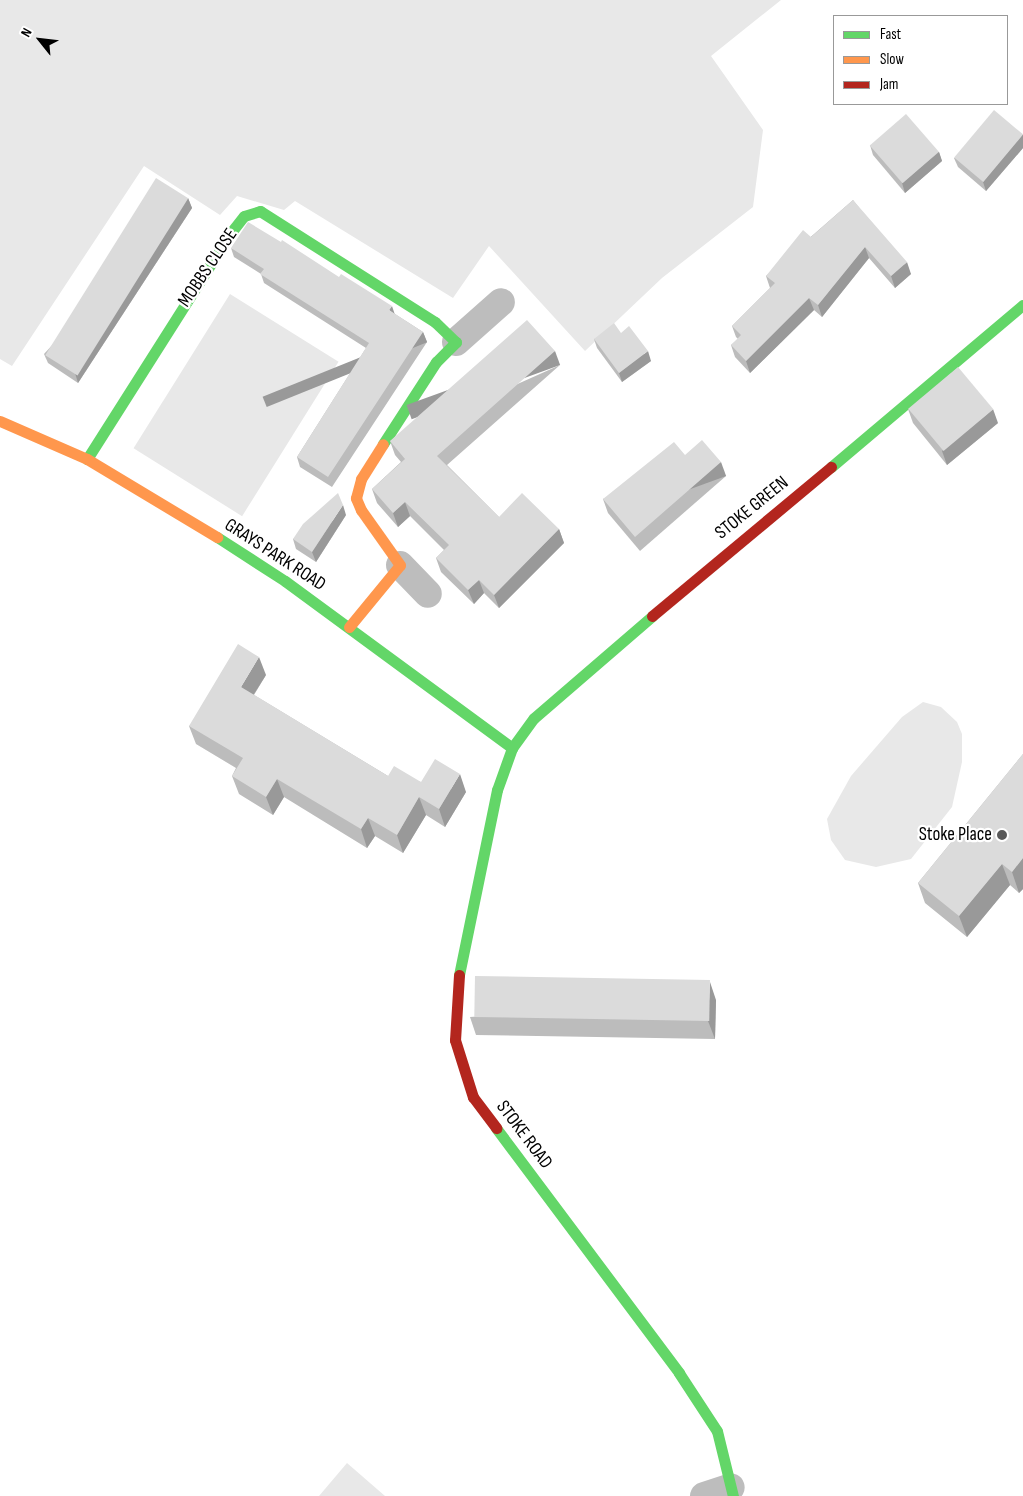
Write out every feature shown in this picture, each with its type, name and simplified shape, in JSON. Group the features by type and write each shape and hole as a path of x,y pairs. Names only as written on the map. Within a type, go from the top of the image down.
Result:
{"street":[{"name":"MOBBS CLOSE","path":"86,459 228,235 244,216 260,211 274,219 435,322 456,342"},
{"path":"428,594 400,565 361,510 356,498 361,479 436,362 501,302"},
{"name":"STOKE GREEN","path":"512,748 534,718 697,576 873,432 1023,305"},
{"name":"GRAYS PARK ROAD","path":"0,421 86,459 190,520 285,581 512,748"},
{"path":"349,627 400,565"},
{"name":"STOKE ROAD","path":"512,748 496,790 458,980 455,1040 473,1097 679,1373 717,1431 732,1492"},
{"path":"704,1496 732,1492"}],"shaded area":[{"path":"0,0 781,0 711,56 763,130 753,207 662,278 585,351 489,246 453,298 295,201 284,210 237,196 220,215 144,166 12,366 0,359"},
{"path":"230,294 339,362 242,516 134,448"},
{"path":"923,702 941,707 957,722 962,734 962,762 952,807 911,859 876,867 845,860 831,840 827,819 851,776 902,717"},
{"path":"347,1463 385,1496 319,1496"}],"building":[{"path":"994,110 1023,135 983,182 954,157"},
{"path":"906,114 939,152 903,183 870,145"},
{"path":"156,178 188,198 77,375 45,355"},
{"path":"853,200 907,262 891,276 865,247 818,305 809,298 746,361 731,345 741,335 732,326 775,283 766,276 803,230 811,237"},
{"path":"248,222 281,242 282,240 339,277 341,274 392,306 389,310 423,332 328,477 297,457 369,343 260,274 264,269 231,248"},
{"path":"527,320 555,351 437,456 499,517 522,493 559,529 494,595 479,580 468,590 436,558 449,545 405,502 393,513 372,489 405,459 390,441"},
{"path":"614,323 621,333 629,326 648,351 619,373 594,339"},
{"path":"958,367 993,409 944,451 908,409"},
{"path":"702,440 721,462 635,537 603,499 674,442 685,455"},
{"path":"338,493 343,505 312,552 293,539 303,524"},
{"path":"238,644 259,657 241,687 388,776 394,766 421,782 435,759 460,774 439,809 419,797 397,835 368,818 361,829 277,779 266,797 232,776 243,758 189,726"},
{"name":"Stoke Place","path":"1023,754 1023,858 1012,872 1002,864 959,916 918,883"},
{"path":"475,976 710,980 709,1021 474,1017"}],"traffic: fast":[{"path":"87,459 229,235 244,216 260,211 435,322 456,342 436,362 383,444"},
{"path":"831,467 1023,305"},
{"path":"217,537 285,581 512,748"},
{"path":"459,975 497,790 512,748 534,718 652,616"},
{"path":"496,1128 679,1373 717,1431 733,1496"}],"traffic: slow":[{"path":"0,421 87,459 217,537"},
{"path":"349,627 400,565 361,510 356,498 361,479 383,444"}],"traffic: jam":[{"path":"652,616 831,467"},
{"path":"459,975 455,1040 473,1097 496,1128"}],"place":[{"name":"Stoke Place","path":"1002,835"}]}
